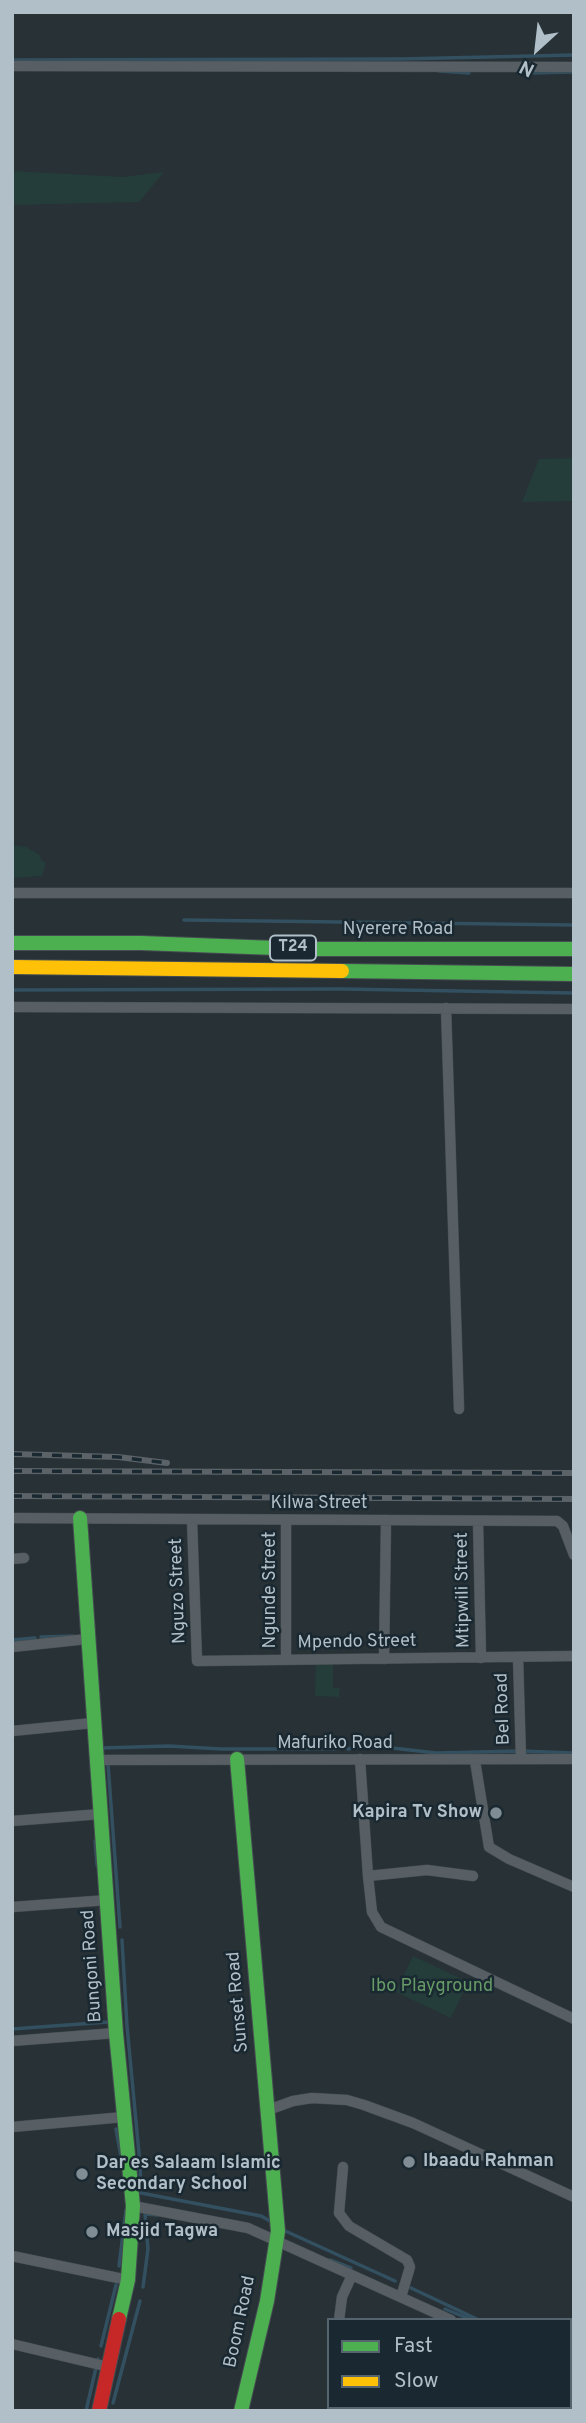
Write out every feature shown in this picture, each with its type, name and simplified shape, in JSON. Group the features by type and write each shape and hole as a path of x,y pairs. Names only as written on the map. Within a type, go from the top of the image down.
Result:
{"main road":[{"name":"Nyerere Road","path":"12,943 141,943 303,949 574,949"},
{"name":"T24","path":"12,967 574,974"},
{"name":"Bungoni Road","path":"80,1517 116,2033 133,2206 128,2280 102,2410"},
{"name":"Sunset Road","path":"237,1759 278,2228 276,2241"},
{"name":"Boom Road","path":"241,2411 267,2301 276,2241"}],"street":[{"path":"12,66 574,67"},
{"path":"12,892 574,893"},
{"path":"12,1007 574,1009"},
{"path":"446,1008 459,1409"},
{"name":"Kilwa Street","path":"12,1518 557,1521 563,1526 574,1555"},
{"name":"Nguzo Street","path":"192,1520 197,1661"},
{"name":"Ngunde Street","path":"286,1520 286,1660"},
{"path":"384,1659 386,1520"},
{"name":"Mtipwili Street","path":"478,1521 481,1658"},
{"path":"12,1559 24,1559"},
{"path":"12,1647 87,1639"},
{"name":"Mpendo Street","path":"197,1661 574,1656"},
{"name":"Bel Road","path":"518,1657 521,1759"},
{"path":"12,1731 93,1723"},
{"path":"360,1759 372,1912 381,1927 574,2019"},
{"name":"Mafuriko Road","path":"96,1760 574,1759"},
{"path":"475,1761 489,1847 509,1859 574,1887"},
{"path":"12,1821 102,1814"},
{"path":"368,1877 427,1870 473,1876"},
{"path":"12,1907 108,1900"},
{"path":"12,2041 116,2033"},
{"path":"268,2110 293,2101 312,2098 347,2100 413,2123 574,2197"},
{"path":"12,2127 124,2117"},
{"path":"343,2167 339,2213 349,2226 407,2260 410,2267 401,2297"},
{"path":"133,2206 248,2228 401,2297 438,2317"},
{"path":"12,2256 128,2280"},
{"path":"339,2318 342,2297 352,2275"},
{"path":"12,2344 109,2367"}],"green space":[{"path":"12,171 123,177 164,172 139,202 12,205"},
{"path":"574,458 574,501 522,502 539,459"},
{"path":"12,845 26,847 40,855 41,860 46,863 42,876 12,878"},
{"path":"316,1660 333,1660 333,1688 340,1688 339,1697 315,1696"},
{"name":"Ibo Playground","path":"413,1956 468,1982 451,2018 396,1992"}],"waterway":[{"path":"12,60 401,59 574,55"},
{"path":"439,71 469,73"},
{"path":"530,73 572,72"},
{"path":"184,920 574,925"},
{"path":"12,990 342,989 574,993"},
{"path":"41,1637 73,1636"},
{"path":"12,1640 35,1638"},
{"path":"366,1745 436,1753 574,1753"},
{"path":"100,1748 169,1746 337,1749"},
{"path":"348,1749 363,1746"},
{"path":"108,1764 120,1927"},
{"path":"95,1841 97,1865"},
{"path":"122,1940 141,2193 261,2216 272,2222"},
{"path":"12,2029 108,2022"},
{"path":"116,2129 121,2157"},
{"path":"119,2266 126,2210"},
{"path":"143,2287 148,2249 145,2214 157,2215"},
{"path":"281,2229 395,2281"},
{"path":"330,2260 351,2268"},
{"path":"101,2346 116,2285"},
{"path":"411,2288 475,2318"},
{"path":"113,2403 140,2301"},
{"path":"445,2309 467,2318"},
{"path":"86,2411 98,2359"}],"railway":[{"path":"12,1454 118,1457 167,1463"},
{"path":"12,1471 574,1473"},
{"path":"12,1496 574,1499"}],"traffic: fast":[{"path":"12,943 141,943 303,949 574,949"},
{"path":"342,971 574,974"},
{"path":"80,1518 116,2033 133,2206 128,2280 119,2319"},
{"path":"237,1759 278,2231 267,2301 241,2411"}],"traffic: slow":[{"path":"12,967 342,971"}],"traffic: jam":[{"path":"99,2411 119,2319"}],"place":[{"name":"Kapira Tv Show","path":"496,1813"},
{"name":"Ibaadu Rahman","path":"409,2162"},
{"name":"Dar es Salaam Islamic Secondary School","path":"82,2174"},
{"name":"Masjid Tagwa","path":"92,2232"}]}
